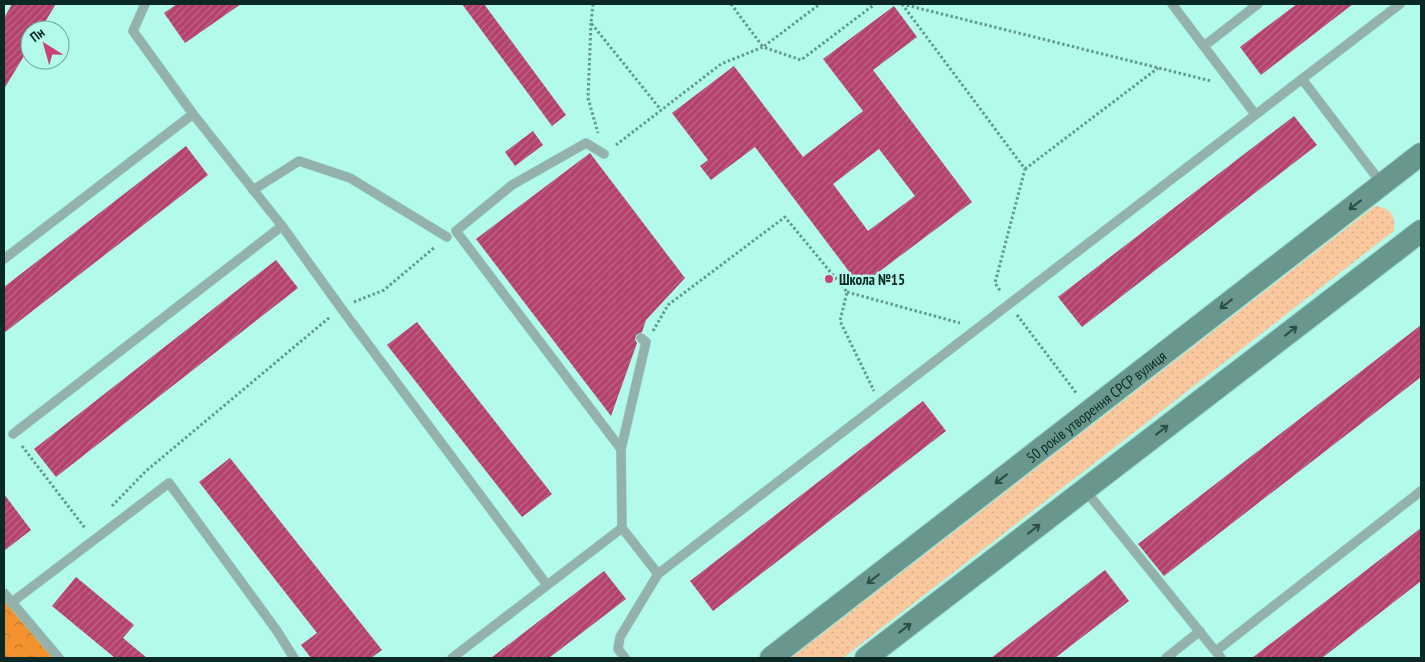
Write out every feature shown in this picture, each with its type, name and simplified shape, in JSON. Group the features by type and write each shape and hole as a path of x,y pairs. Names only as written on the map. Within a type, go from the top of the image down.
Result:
{"main road":[{"name":"50 років утворення СРСР вулиця","path":"771,658 1421,154"},
{"path":"866,658 1421,231"}],"lane":[{"path":"145,4 133,31 193,114 282,226 547,585"},
{"path":"1172,4 1255,114"},
{"path":"1204,46 1258,4"},
{"path":"625,658 618,649 620,637 658,574 1400,4"},
{"path":"1302,78 1383,184"},
{"path":"4,259 193,114"},
{"path":"604,154 586,143 512,185 456,231 620,449"},
{"path":"253,190 299,161 350,178 447,237"},
{"path":"13,434 282,226"},
{"path":"644,340 620,449 622,528 658,574"},
{"path":"11,603 169,483 278,631 294,658"},
{"path":"1084,490 1219,655 1421,491"},
{"path":"452,658 622,528"},
{"path":"4,593 59,658"},
{"path":"1166,658 1200,631"}],"path":[{"path":"593,4 588,98 604,154 721,64 763,47 820,4"},
{"path":"731,4 763,47 801,60 875,4"},
{"path":"902,4 1234,86"},
{"path":"902,4 1025,168"},
{"path":"592,23 661,110"},
{"path":"1089,410 995,283 1025,168 1159,68"},
{"path":"644,340 668,305 785,217 847,292 978,328"},
{"path":"107,511 146,471 341,308 384,290 447,237"},
{"path":"847,292 840,321 880,403"},
{"path":"13,434 87,531 84,548"}],"shaded area":[{"path":"1375,206 1385,208 1391,213 1394,221 1394,231 843,658 791,658"}],"green space":[{"path":"4,593 55,658 4,658"}],"building":[{"path":"12,4 56,4 46,20 20,20 20,63 4,89 4,18"},
{"path":"177,4 241,4 185,43 164,13"},
{"path":"462,4 484,4 566,115 552,126"},
{"path":"1297,4 1353,4 1261,75 1240,47"},
{"path":"894,6 917,37 873,70 972,202 860,286 755,147 711,180 700,166 708,160 672,113 734,66 803,157 863,111 823,59","holes":["879,149 915,196 868,231 833,184"]},
{"path":"1294,116 1317,145 1082,327 1058,297"},
{"path":"533,131 543,145 515,166 505,152"},
{"path":"186,146 208,175 4,333 4,287"},
{"path":"590,153 685,278 646,320 642,332 636,335 635,340 637,343 611,416 476,239"},
{"path":"276,260 298,288 56,477 34,449"},
{"path":"417,322 552,494 522,517 387,345"},
{"path":"1421,325 1421,377 1164,576 1138,544"},
{"path":"923,401 946,431 713,611 690,581"},
{"path":"230,458 382,650 371,658 311,658 301,645 317,633 199,482"},
{"path":"4,494 31,530 4,551"},
{"path":"1421,528 1421,581 1322,658 1252,658"},
{"path":"1105,570 1129,601 1055,658 991,658"},
{"path":"604,571 626,599 549,658 491,658"},
{"path":"76,577 134,625 123,638 147,658 115,658 52,606"}],"place":[{"name":"Школа №15","path":"829,279"}]}
